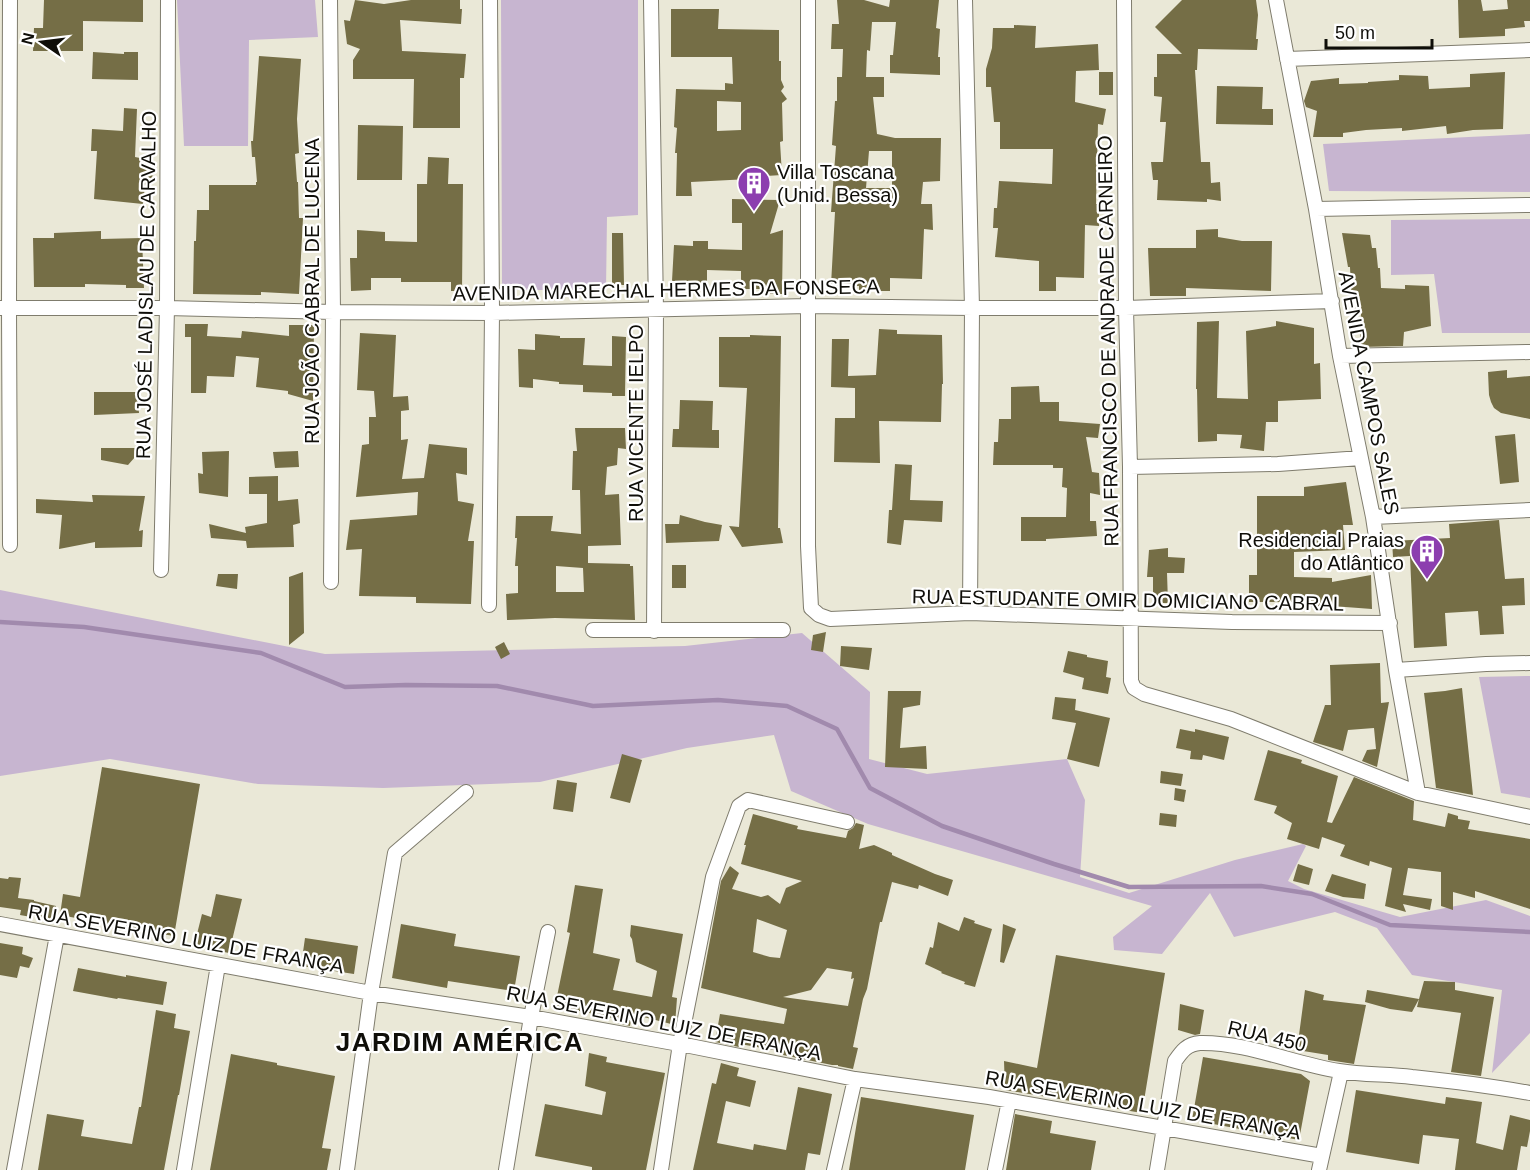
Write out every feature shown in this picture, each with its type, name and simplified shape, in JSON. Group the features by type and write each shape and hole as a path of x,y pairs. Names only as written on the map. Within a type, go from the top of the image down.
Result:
{"street":[{"path":"10,0 4,308 10,545"},
{"name":"RUA JOSÉ LADISLAU DE CARVALHO","path":"161,570 167,308 168,0"},
{"name":"RUA JOÃO CABRAL DE LUCENA","path":"330,0 333,312 331,582"},
{"path":"489,605 492,313 490,0"},
{"name":"RUA VICENTE IELPO","path":"651,0 656,310 654,631"},
{"path":"808,0 808,306"},
{"path":"965,0 972,308 970,614"},
{"name":"RUA FRANCISCO DE ANDRADE CARNEIRO","path":"1124,0 1131,681 1134,688 1144,694 1232,719 1418,793"},
{"name":"AVENIDA CAMPOS SALES","path":"1276,0 1316,209 1340,356 1373,517 1396,670 1418,793"},
{"path":"1287,59 1530,50"},
{"path":"1316,209 1530,206"},
{"name":"AVENIDA MARECHAL HERMES DA FONSECA","path":"4,308 492,313 808,306 1126,308 1332,301"},
{"name":"RUA ESTUDANTE OMIR DOMICIANO CABRAL","path":"808,306 809,594 811,608 819,615 831,619 970,614 1232,622 1390,623"},
{"path":"1340,356 1530,352"},
{"path":"1130,467 1278,464 1361,458"},
{"path":"1373,517 1530,510"},
{"path":"593,630 783,630"},
{"path":"1396,670 1530,663"},
{"path":"346,1170 371,993 395,853 466,792"},
{"path":"1418,793 1530,817"},
{"path":"661,1170 680,1044 713,877 739,806 748,800 847,822"},
{"name":"RUA SEVERINO LUIZ DE FRANÇA","path":"0,924 371,993 531,1017 680,1044 855,1079 1009,1101 1322,1155"},
{"path":"506,1170 531,1017 548,932"},
{"path":"14,1170 57,935"},
{"path":"184,1170 218,965"},
{"name":"RUA 450","path":"1164,1127 1175,1061 1185,1047 1198,1043 1252,1050 1341,1072 1411,1077 1530,1093"},
{"path":"1319,1170 1341,1072"},
{"path":"834,1170 855,1079"},
{"path":"995,1170 1009,1101"},
{"path":"1157,1170 1164,1127"}],"shaded area":[{"path":"177,0 315,0 318,37 249,40 248,146 184,146"},
{"path":"501,0 638,0 638,215 607,217 606,290 502,290"},
{"path":"1530,134 1530,192 1329,191 1323,144"},
{"path":"1530,219 1530,333 1442,333 1434,274 1391,275 1391,220"},
{"path":"0,590 325,654 685,646 802,633 870,692 869,759 927,774 1067,759 1085,800 1080,877 1129,893 1235,860 1303,844 1306,846 1288,881 1304,889 1400,917 1486,900 1530,916 1530,1033 1492,1073 1502,990 1412,975 1377,928 1335,912 1234,937 1210,893 1162,954 1114,950 1113,937 1152,906 868,824 791,791 774,735 687,748 540,782 383,788 258,784 110,759 0,776"},
{"path":"1530,676 1530,798 1501,793 1479,677"}],"building":[{"path":"44,0 143,0 143,22 83,21 83,51 33,51 34,28 43,28"},
{"path":"355,0 384,4 411,0 460,0 461,24 400,20 402,51 466,54 464,78 460,78 460,128 413,128 414,79 353,79 353,60 360,49 347,44 344,20 350,21"},
{"path":"837,0 864,0 889,7 890,0 939,0 936,28 940,29 938,57 940,57 940,75 890,73 890,55 893,55 896,22 872,22 870,51 867,50 866,77 884,77 884,97 873,97 877,134 895,138 941,138 940,181 923,182 921,204 932,204 933,230 924,229 922,279 890,278 890,291 859,291 859,286 831,285 835,212 831,212 836,146 832,145 837,77 842,77 843,49 831,49 832,24 839,24","holes":["869,151 892,151 892,188 866,188"]},
{"path":"1182,0 1256,0 1257,50 1198,49 1197,70 1195,70 1201,162 1210,162 1211,183 1220,182 1221,201 1157,200 1158,180 1153,180 1151,162 1163,162 1166,122 1160,122 1162,97 1154,96 1157,54 1182,54 1155,27"},
{"path":"1458,0 1481,0 1483,11 1508,9 1507,0 1530,0 1530,21 1524,21 1525,27 1505,29 1505,36 1459,38"},
{"path":"671,9 719,9 718,29 779,30 779,61 781,61 781,80 784,87 781,91 787,99 782,103 783,141 780,142 782,175 766,176 767,178 691,182 692,196 676,196 677,128 674,127 676,89 725,90 725,83 733,84 732,57 671,57","holes":["717,101 741,102 741,130 717,131"]},
{"path":"1014,25 1036,26 1035,48 1098,44 1099,70 1076,71 1075,102 1106,109 1103,125 1098,124 1096,204 1099,204 1099,226 1085,225 1084,278 1056,277 1056,291 1039,291 1039,261 995,257 998,228 993,228 994,208 997,208 999,181 1052,184 1053,149 1000,149 1000,122 994,122 991,87 986,87 986,69 992,48 993,28 1014,28"},
{"path":"93,52 124,54 124,52 138,52 138,80 92,79"},
{"path":"259,56 301,59 297,119 299,153 295,154 299,218 303,218 299,294 261,292 261,295 193,294 197,210 209,210 209,185 256,185 257,182 251,141 253,141"},
{"path":"1099,72 1113,72 1113,95 1099,95"},
{"path":"1505,72 1503,129 1447,134 1446,126 1402,131 1402,128 1366,130 1343,133 1343,137 1313,137 1317,111 1306,107 1304,101 1311,81 1339,78 1339,84 1368,83 1399,80 1399,75 1428,76 1429,89 1470,87 1470,74"},
{"path":"1217,86 1263,87 1262,109 1273,109 1273,125 1216,124"},
{"path":"124,108 137,109 135,157 140,160 154,161 152,179 146,178 143,204 94,199 97,151 91,151 92,129 123,131"},
{"path":"358,125 403,126 402,180 357,180"},
{"path":"428,157 449,158 448,184 463,184 462,291 451,291 451,282 401,282 401,278 371,278 371,290 351,291 350,258 357,258 357,230 385,232 385,241 417,242 417,184 427,184"},
{"path":"732,199 780,200 770,234 783,230 782,294 762,294 762,289 741,289 741,271 707,270 707,286 693,285 693,282 672,281 674,245 693,246 693,241 708,241 708,249 742,250 742,223 732,223"},
{"path":"1218,229 1218,237 1242,241 1272,241 1271,291 1186,288 1186,296 1150,296 1148,248 1196,248 1196,230"},
{"path":"101,231 101,239 142,238 144,288 85,284 85,287 34,287 33,238 54,238 54,233"},
{"path":"612,233 623,233 624,285 612,285"},
{"path":"1342,233 1370,235 1372,248 1376,248 1381,288 1405,289 1405,285 1429,286 1431,326 1404,332 1403,346 1360,347 1361,313 1352,315 1350,267 1348,267"},
{"path":"1219,321 1217,398 1248,399 1246,331 1276,326 1276,321 1314,328 1314,364 1320,363 1321,399 1278,401 1278,422 1266,422 1264,451 1240,448 1242,435 1217,434 1217,441 1198,442 1197,322"},
{"path":"185,324 208,324 207,336 241,338 242,331 289,336 289,325 314,325 313,401 288,394 288,391 256,387 259,358 236,356 234,377 207,376 206,393 191,393 191,337 185,337"},
{"path":"879,329 897,330 897,334 942,335 941,422 879,421 880,463 834,462 835,418 855,418 855,388 831,387 832,339 849,339 848,376 876,375"},
{"path":"360,333 396,335 393,397 408,396 409,410 401,411 401,440 408,439 402,479 424,478 429,444 467,448 467,475 456,473 458,501 474,504 468,541 474,541 471,604 416,603 416,597 359,596 362,549 346,550 350,520 417,515 418,492 356,497 362,445 369,444 369,417 376,417 374,391 357,390"},
{"path":"535,334 560,336 560,338 585,338 583,365 612,366 612,336 626,337 625,396 583,392 583,385 559,384 559,382 533,379 533,388 519,387 518,349 535,350"},
{"path":"750,335 781,336 778,528 780,528 783,543 742,547 729,526 739,527 747,388 719,387 719,337 750,337"},
{"path":"1507,370 1507,378 1530,376 1530,419 1501,413 1494,408 1491,402 1488,372"},
{"path":"1039,386 1040,402 1059,402 1059,421 1100,424 1098,438 1086,437 1092,472 1099,473 1100,495 1090,493 1090,521 1096,521 1097,536 1021,541 1021,517 1066,517 1067,488 1062,487 1063,468 1053,468 1053,465 993,465 994,442 998,442 999,419 1011,419 1011,387"},
{"path":"94,392 137,392 139,413 94,415"},
{"path":"680,400 713,401 712,430 719,430 719,448 672,447 673,429 679,429"},
{"path":"575,428 625,428 626,449 618,448 617,465 607,467 605,495 619,494 621,545 588,546 588,563 633,566 635,620 555,618 507,620 506,594 518,593 518,566 515,566 516,516 553,516 551,531 581,534 580,490 572,490 573,451 577,451","holes":["556,566 583,568 584,592 556,592"]},
{"path":"1515,434 1519,482 1500,484 1495,436"},
{"path":"101,448 143,448 128,465 101,460"},
{"path":"229,451 228,497 199,493 198,473 203,474 202,452"},
{"path":"298,451 299,467 275,468 273,452"},
{"path":"895,464 912,465 910,500 943,501 942,522 904,520 901,545 887,543"},
{"path":"278,476 278,501 298,499 300,523 293,525 294,547 247,548 246,541 211,538 209,524 246,533 245,527 267,523 267,494 249,494 249,477"},
{"path":"1346,482 1353,525 1343,525 1345,550 1294,552 1294,577 1332,578 1332,582 1371,575 1372,609 1302,606 1303,602 1249,602 1249,575 1257,575 1257,496 1304,496 1304,487"},
{"path":"92,495 145,496 139,531 143,530 142,547 95,548 95,542 59,549 62,515 36,513 36,499 93,502"},
{"path":"680,515 722,525 719,541 666,543 665,524 679,524"},
{"path":"1499,520 1505,579 1524,578 1525,605 1502,606 1504,634 1480,635 1478,611 1445,613 1447,646 1414,648 1410,556 1393,557 1392,541 1450,538 1449,524"},
{"path":"1168,548 1168,557 1185,558 1184,573 1167,573 1168,603 1153,603 1153,577 1147,577 1149,550"},
{"path":"672,565 686,565 686,588 672,588"},
{"path":"303,572 304,633 289,645 289,577"},
{"path":"218,574 238,574 237,589 216,586"},
{"path":"826,632 823,652 811,650 813,635"},
{"path":"504,642 510,654 501,659 495,647"},
{"path":"841,646 872,648 869,670 840,666"},
{"path":"1068,651 1108,661 1106,677 1111,678 1108,694 1082,689 1084,678 1063,672"},
{"path":"1380,663 1381,703 1389,702 1377,767 1362,761 1367,750 1376,749 1374,728 1348,730 1343,751 1313,742 1325,705 1331,705 1330,665"},
{"path":"1462,688 1473,795 1436,788 1424,693"},
{"path":"888,691 921,691 920,705 903,708 900,748 926,746 927,769 885,767"},
{"path":"1055,697 1076,699 1075,710 1110,718 1099,767 1067,759 1076,723 1052,719"},
{"path":"1180,729 1195,732 1195,729 1229,737 1224,760 1203,755 1202,760 1190,759 1191,751 1176,748"},
{"path":"1268,750 1302,760 1301,763 1338,776 1327,822 1332,823 1354,777 1414,801 1413,820 1445,827 1448,813 1458,816 1458,819 1470,821 1468,829 1530,839 1530,909 1475,891 1475,898 1453,892 1453,910 1441,906 1441,872 1408,868 1403,895 1432,899 1430,910 1403,904 1406,912 1385,906 1392,868 1370,861 1369,866 1340,856 1345,845 1322,837 1319,849 1287,839 1292,823 1274,813 1277,806 1254,800"},
{"path":"622,754 642,760 630,803 610,798"},
{"path":"102,767 200,784 174,936 76,920 76,918 60,915 63,894 80,897"},
{"path":"1161,771 1183,774 1181,786 1160,783"},
{"path":"557,780 577,783 573,812 553,809"},
{"path":"1175,788 1186,790 1184,802 1174,800"},
{"path":"1160,813 1177,815 1176,827 1159,825"},
{"path":"753,814 798,826 797,829 846,838 848,831 856,823 864,825 859,849 874,845 892,855 953,880 948,896 919,885 918,889 892,882 882,922 880,922 863,999 853,1047 858,1048 853,1069 778,1054 779,1051 715,1042 720,1014 784,1024 787,1009 701,988 721,881 730,866 739,873 732,889 761,897 768,895 780,904 786,888 802,881 741,864 746,845 744,845","holes":["757,919 787,930 780,958 753,952","827,968 852,972 851,979 854,978 848,1006 783,997 811,990"]},
{"path":"1298,864 1313,869 1309,885 1293,881"},
{"path":"1332,874 1366,884 1364,899 1343,897 1325,891"},
{"path":"9,877 21,878 18,898 56,906 53,920 20,915 21,910 0,907 0,878 8,879"},
{"path":"575,885 603,889 593,953 620,959 613,990 652,997 657,971 636,962 630,936 631,925 683,934 672,997 677,998 675,1025 632,1014 630,1026 617,1023 618,1019 555,1006 570,933 567,932"},
{"path":"216,894 242,899 229,953 194,946 202,914 211,917"},
{"path":"964,917 992,929 975,987 964,984 965,982 925,964 930,947 933,948 938,922 959,931"},
{"path":"401,924 456,934 454,946 520,956 514,991 448,981 447,988 392,978"},
{"path":"1003,924 1016,929 1004,963 1000,962"},
{"path":"305,938 358,946 354,974 301,966"},
{"path":"0,943 23,947 22,954 33,958 29,968 20,966 17,978 0,975"},
{"path":"1056,955 1165,973 1142,1113 1005,1090 1004,1061 1037,1068"},
{"path":"78,968 167,982 163,1005 73,991"},
{"path":"1424,981 1455,982 1455,990 1494,997 1481,1076 1451,1072 1461,1013 1417,1007"},
{"path":"1305,990 1324,995 1323,1000 1366,1005 1354,1064 1328,1060 1328,1055 1297,1050"},
{"path":"1367,990 1419,999 1412,1012 1365,1002"},
{"path":"1180,1004 1204,1010 1200,1034 1195,1035 1178,1030"},
{"path":"156,1010 176,1014 174,1028 190,1031 164,1170 38,1170 47,1114 84,1120 81,1136 132,1144 139,1107 141,1107"},
{"path":"589,1053 607,1057 606,1062 665,1073 646,1170 592,1170 592,1167 535,1156 545,1104 602,1115 606,1092 585,1086"},
{"path":"231,1054 335,1076 322,1148 331,1149 327,1170 210,1170"},
{"path":"1203,1057 1301,1074 1310,1081 1299,1140 1192,1120"},
{"path":"721,1063 739,1068 737,1076 756,1081 750,1107 726,1101 717,1143 753,1150 754,1144 786,1150 798,1087 832,1094 820,1155 808,1153 805,1170 693,1170 712,1083 716,1084"},
{"path":"1356,1090 1445,1104 1446,1097 1482,1102 1476,1143 1503,1150 1510,1115 1530,1120 1527,1147 1521,1146 1517,1170 1455,1170 1459,1139 1423,1135 1419,1164 1346,1152"},
{"path":"861,1097 974,1115 965,1170 849,1170"},
{"path":"1015,1114 1052,1121 1050,1133 1096,1141 1091,1170 1006,1170"}],"waterway":[{"path":"0,622 84,627 261,653 345,687 497,686 593,706 718,700 787,706 837,729 870,788 942,826 1129,887 1261,886 1312,894 1390,925 1530,932"}],"place":[{"name":"Villa Toscana (Unid. Bessa)","path":"754,212"},
{"name":"Residencial Praias do Atlântico","path":"1427,580"}],"district":[{"name":"JARDIM AMÉRICA","path":"460,1042"}]}
